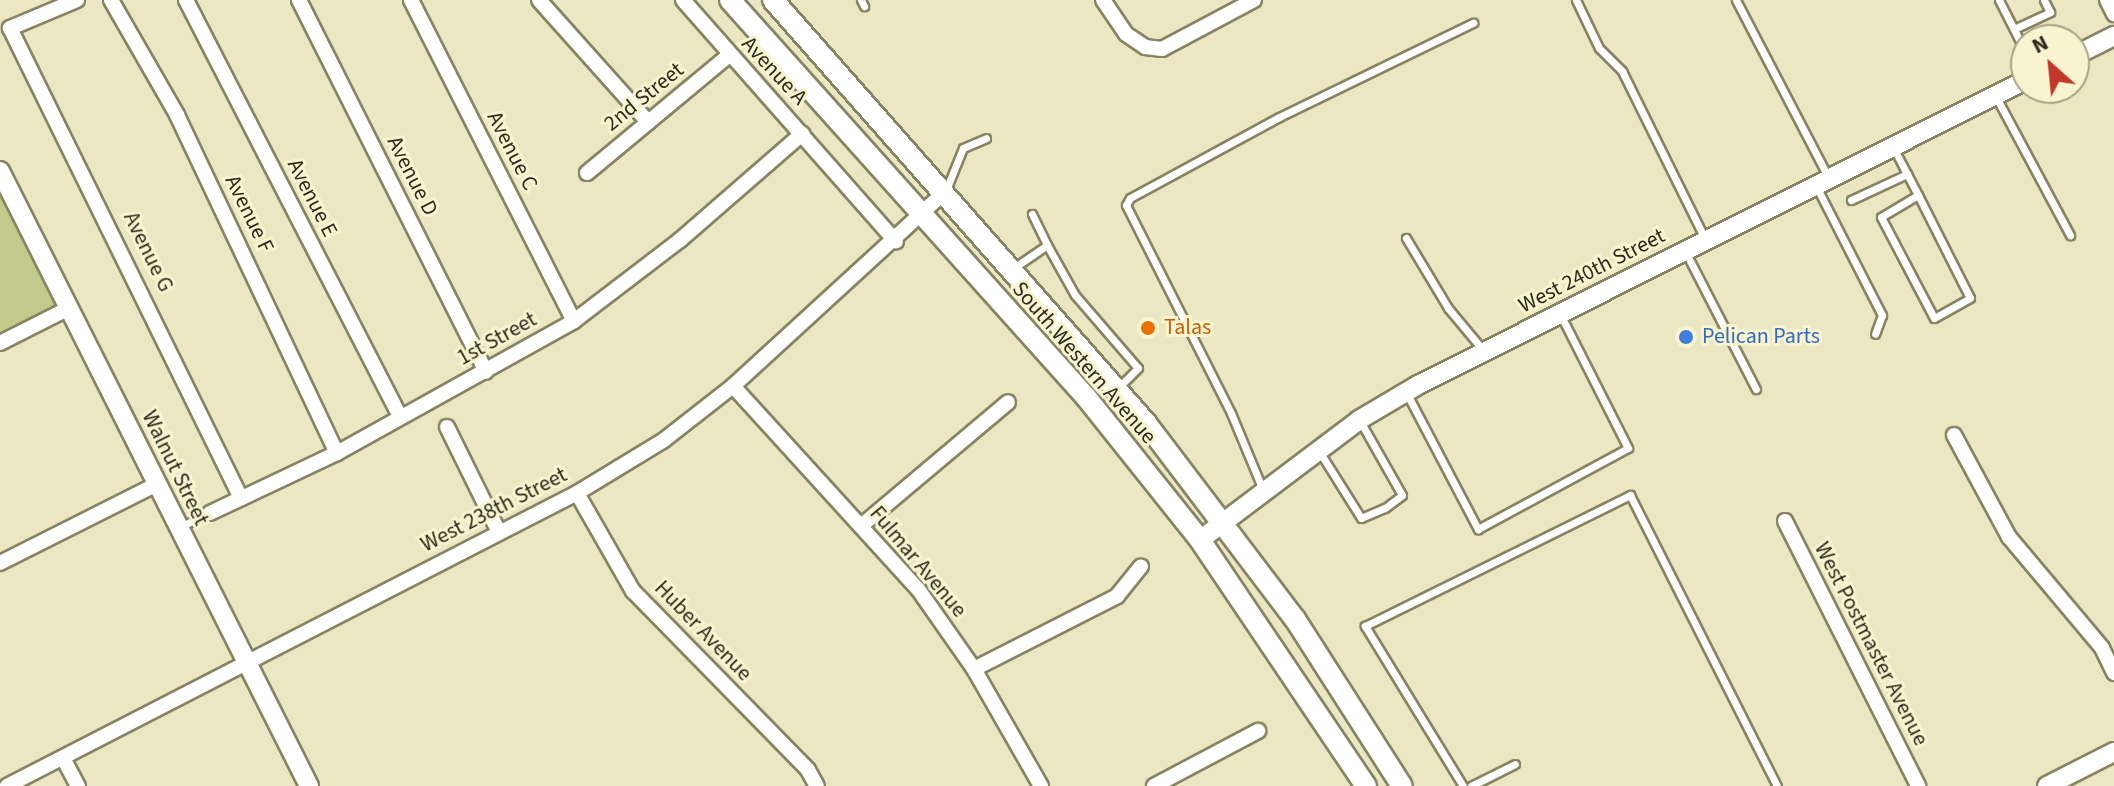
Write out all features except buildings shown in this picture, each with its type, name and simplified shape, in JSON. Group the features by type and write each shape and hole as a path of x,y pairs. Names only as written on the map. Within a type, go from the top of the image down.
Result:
{"main road":[{"name":"South Western Avenue","path":"730,0 1086,397 1200,540 1366,786"},
{"name":"South Western Avenue","path":"773,0 1117,388 1223,522 1304,632 1402,786"}],"street":[{"name":"Avenue G","path":"77,0 10,28 241,498"},
{"name":"Avenue F","path":"111,0 177,115 337,453"},
{"name":"Avenue E","path":"186,0 399,415"},
{"name":"Avenue D","path":"299,0 486,372"},
{"name":"Avenue C","path":"411,0 574,321"},
{"path":"539,0 648,122"},
{"name":"Avenue A","path":"683,0 896,242"},
{"path":"1103,0 1126,34 1145,47 1179,44 1254,0"},
{"path":"2107,0 2114,14"},
{"path":"2090,48 2114,36"},
{"name":"2nd Street","path":"587,173 729,55"},
{"name":"West 240th Street","path":"1200,540 1359,420 1406,392 2010,88"},
{"name":"1st Street","path":"210,513 337,453 399,415 486,372 574,321 680,240 802,134"},
{"name":"Walnut Street","path":"0,171 309,786"},
{"name":"West 238th Street","path":"7,786 577,493 664,440 733,386 896,242 945,192"},
{"path":"0,343 69,308"},
{"name":"Fulmar Avenue","path":"733,386 918,589 974,669 1041,786"},
{"path":"861,526 1008,402"},
{"path":"447,427 499,532"},
{"path":"1954,435 2009,537 2102,648 2114,673"},
{"path":"0,563 157,484"},
{"name":"Huber Avenue","path":"577,493 633,591 808,770 817,786"},
{"name":"West Postmaster Avenue","path":"1785,521 1918,786"},
{"path":"974,669 1117,596 1141,566"},
{"path":"1154,786 1258,731"},
{"path":"2047,786 2114,752"},
{"path":"63,758 78,786"}],"lane":[{"path":"1576,0 1599,48 1628,83 1706,241"},
{"path":"1736,0 1882,315 1875,334"},
{"path":"1999,0 2011,24"},
{"path":"2025,24 2050,12 2044,0"},
{"path":"1264,492 1231,413 1126,205 1130,198 1279,117 1473,23"},
{"path":"1995,96 2070,235"},
{"path":"945,192 963,148 986,138"},
{"path":"1893,147 1918,195 1970,298 1934,318 1881,217 1918,195"},
{"path":"1851,200 1907,174"},
{"path":"1032,214 1075,295 1138,368 1117,388"},
{"path":"1406,238 1448,308 1485,352"},
{"path":"1012,269 1047,245"},
{"path":"1685,251 1756,389"},
{"path":"1406,392 1478,529 1628,448 1560,314"},
{"path":"1319,450 1361,518 1402,495 1359,420"},
{"path":"1463,786 1365,626 1630,495 1777,786"},
{"name":"1st Street","path":"178,528 210,513"},
{"path":"1471,786 1515,764"}],"green space":[{"path":"0,178 64,306 0,339"}],"place":[{"name":"Talas","path":"1148,328"},
{"name":"Pelican Parts","path":"1686,337"}]}
